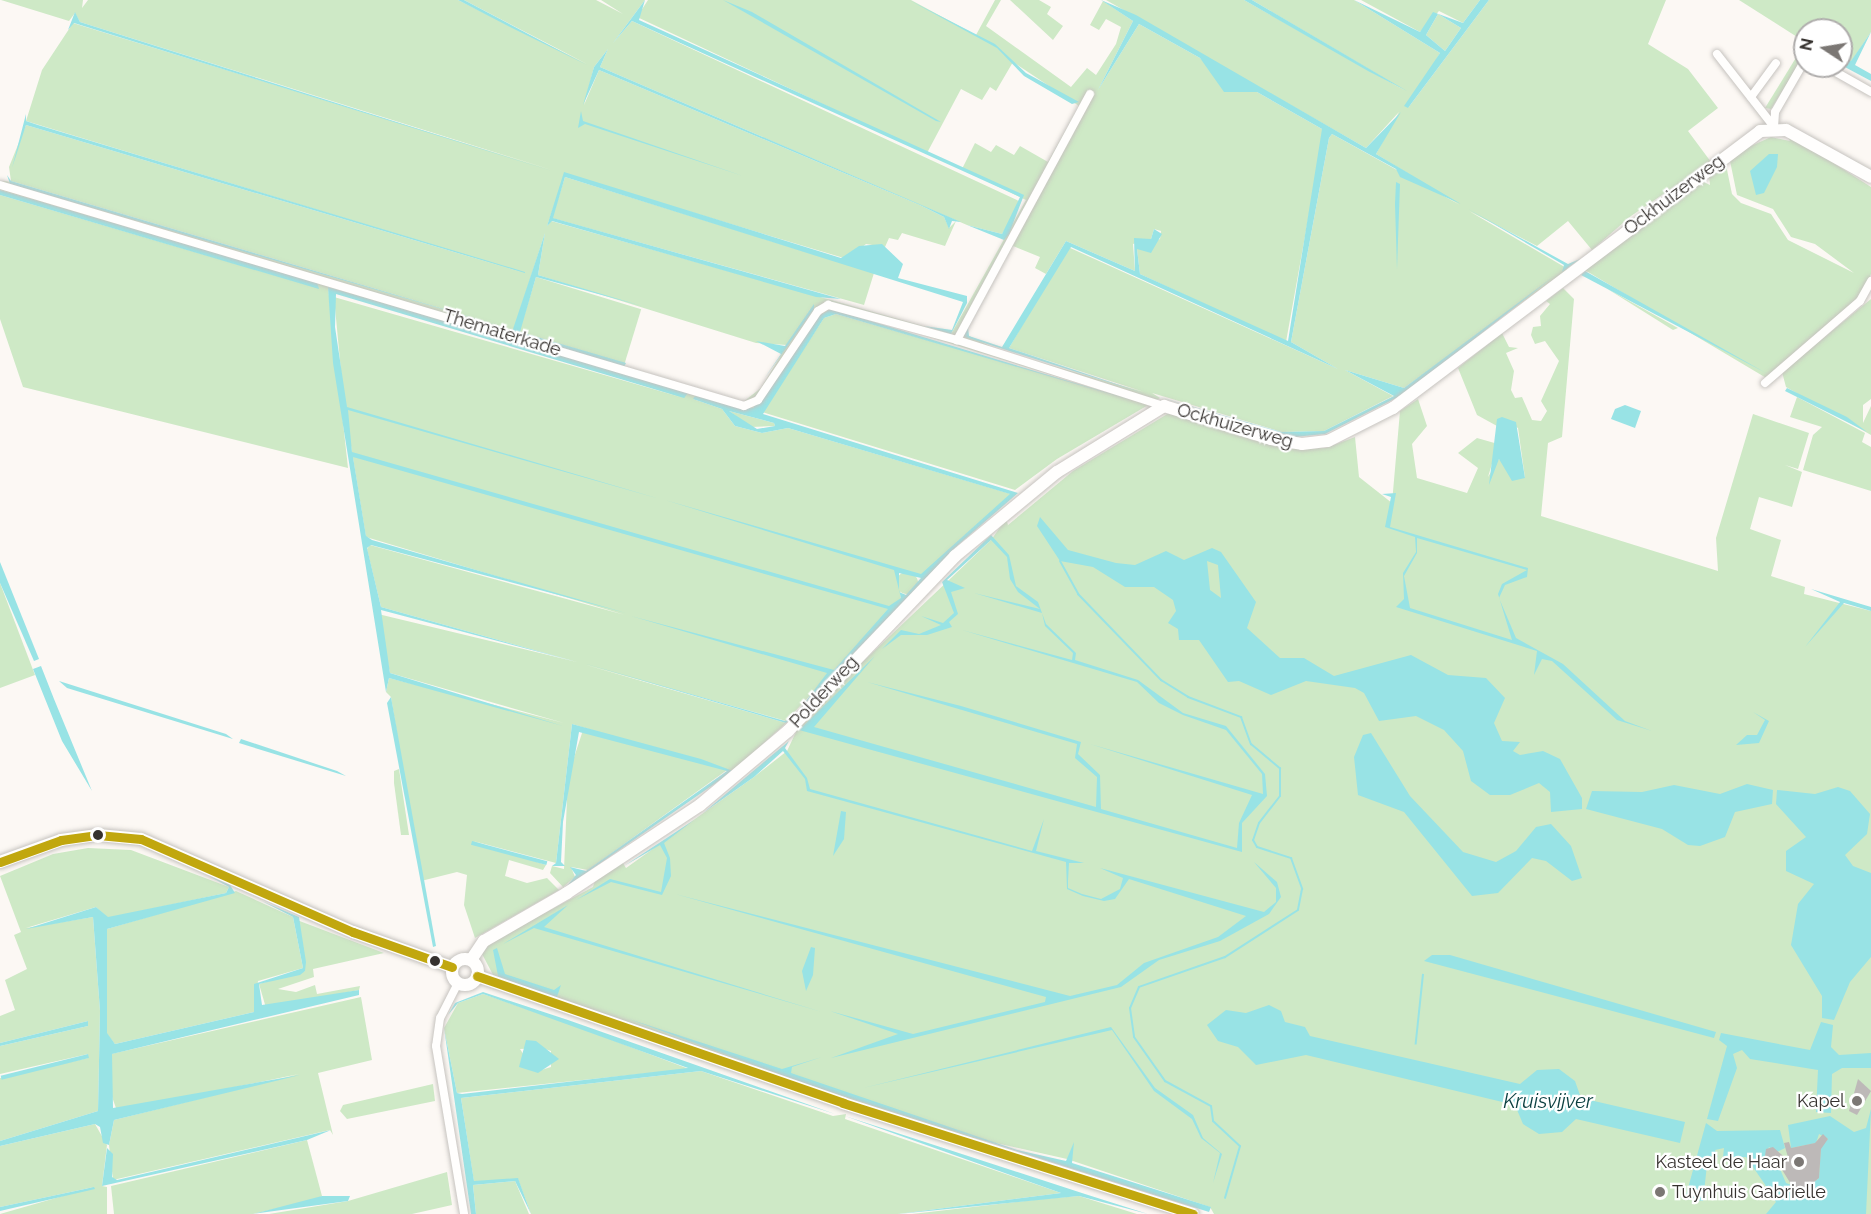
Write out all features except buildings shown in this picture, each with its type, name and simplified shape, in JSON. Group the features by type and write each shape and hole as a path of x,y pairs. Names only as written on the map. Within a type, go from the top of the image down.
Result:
{"street":[{"path":"1717,54 1774,127 1871,177"},
{"path":"1751,97 1776,63"},
{"path":"1774,127 1775,112 1795,78"},
{"path":"1846,78 1871,92"},
{"path":"957,340 1090,94"},
{"name":"Ockhuizerweg","path":"957,340 1164,406 1302,444 1358,429 1393,408 1746,140 1774,127"},
{"name":"Thematerkade","path":"0,185 744,406 754,404 818,311 828,305 957,340"},
{"path":"1765,383 1860,301 1871,281"},
{"name":"Polderweg","path":"471,960 484,940 700,805 788,731 955,556 1057,472 1164,406"},
{"path":"0,862 61,840 96,835 141,839 416,956 452,967 471,960 477,976"},
{"path":"452,967 458,983 440,1018 436,1046 464,1214"},
{"path":"458,983 469,984 477,976"},
{"path":"477,976 843,1103 1193,1214"}],"green space":[{"path":"1,0 83,0 82,8 88,0 458,0 587,64 464,0 596,0 623,14 601,0 645,0 613,43 632,21 1021,202 1002,234 967,225 600,67 608,49 594,67 584,105 599,70 920,205 944,217 949,228 956,221 945,246 902,233 898,240 889,238 885,247 866,244 847,259 565,174 547,226 551,221 951,334 1026,200 962,169 975,143 991,152 996,145 1014,155 1020,146 1048,162 1079,106 1013,62 996,91 990,87 982,100 961,89 927,153 637,17 648,0 911,0 976,35 995,0 1001,0 986,26 1071,87 1087,68 1096,75 1116,44 1121,27 1106,19 1099,30 1090,25 1103,1 1133,21 1098,90 1139,24 1200,58 1237,92 1257,92 1322,129 1323,136 1286,342 1140,274 1137,249 1160,239 1161,231 1154,229 1151,239 1133,244 1135,271 1066,241 1046,274 1035,268 1040,257 1013,246 1015,242 963,333 998,350 1144,392 1009,348 1068,247 1338,369 1291,342 1329,138 1332,134 1460,205 1376,154 1399,112 1366,148 1106,0 1244,0 1406,91 1252,0 1354,0 1440,53 1408,108 1489,0 1666,0 1648,44 1688,69 1718,108 1688,131 1711,162 1631,216 1592,250 1568,221 1537,246 1469,211 1568,269 1404,388 1345,370 1393,396 1324,431 1282,432 1152,393 1160,398 1057,459 1015,490 762,412 824,318 836,314 1114,394 839,309 831,309 753,408 693,399 722,409 735,426 762,433 788,428 1011,494 925,576 898,569 901,599 786,721 583,664 786,723 732,772 572,724 556,863 473,841 546,865 543,870 509,860 505,876 527,883 547,878 559,890 475,938 464,905 467,875 457,872 421,881 391,697 386,692 389,678 564,723 390,673 378,614 577,662 381,607 367,549 370,545 625,615 366,537 344,403 334,297 684,398 328,287 348,468 23,387 0,319 0,195 318,288 0,190 0,182 6,181 501,326 11,181 9,167 26,125 525,273 26,121 42,70 73,23 555,171 80,22 75,13 69,21","holes":["545,233 538,275 756,343 787,345 761,388 743,402 513,332"]},
{"path":"1010,0 1039,0 1051,7 1047,14 1063,26 1053,40"},
{"path":"1361,0 1480,0 1463,23 1439,11 1420,32"},
{"path":"1739,0 1871,0 1871,32 1853,59 1853,18 1793,18 1793,34"},
{"path":"1438,14 1461,28 1445,51 1426,35"},
{"path":"1793,62 1793,74 1771,109 1765,108"},
{"path":"1785,132 1871,187 1871,274 1862,294 1768,379 1583,269 1702,181 1710,185 1709,175 1725,160 1732,194 1741,203 1771,214 1788,240 1854,273 1815,244 1791,237 1773,209 1737,195 1729,156 1771,137 1790,141"},
{"path":"565,177 874,273 864,305 552,218"},
{"path":"536,277 641,309 625,364 519,332"},
{"name":"Kasteel de Haar","path":"1563,288 1574,299 1562,437 1548,443 1541,516 1718,571 1716,538 1753,414 1809,433 1798,469 1785,465 1802,472 1792,507 1759,497 1750,529 1781,540 1771,576 1805,587 1804,594 1871,611 1871,1214 1214,1214 1210,1207 1067,1159 942,1131 556,1000 558,992 551,998 496,980 481,952 485,945 593,887 596,878 621,860 626,868 754,777 787,751 796,732 791,730 991,540 1006,519 1008,525 1073,471 1169,413 1286,449 1326,448 1355,437 1359,477 1392,503 1400,411 1418,399 1427,426 1412,444 1417,478 1467,493 1478,468 1458,453 1477,438 1498,444 1488,477 1499,459 1525,478 1518,428 1502,419 1497,426 1477,415 1458,368 1502,333 1509,347 1518,348 1506,353 1514,371 1511,390 1515,398 1522,397 1532,420 1541,421 1547,411 1541,401 1559,361 1545,341 1535,344 1531,335 1533,327 1541,326 1540,316 1550,304 1546,301"},
{"path":"1606,288 1678,328 1673,330"},
{"path":"1871,299 1871,399 1863,405 1863,423 1871,406 1871,435 1786,387 1782,372"},
{"path":"1797,397 1865,433 1862,442 1871,447 1871,491 1803,470 1813,435 1822,427 1790,417"},
{"path":"729,411 774,423 775,426 751,427"},
{"path":"907,572 915,575 918,583 915,591 907,594 899,591 896,583 899,575"},
{"path":"0,583 35,675 0,688"},
{"path":"583,730 727,770 588,870 571,867 575,877 563,887 550,873 552,866 564,869 568,776"},
{"path":"399,769 409,835 401,835 394,783 394,771"},
{"path":"88,848 131,850 229,887 226,893 108,918 96,907 26,928 93,917 100,1011 98,1111 0,1141 0,1078 88,1058 88,1054 0,1074 0,1046 88,1026 88,1021 0,1043 0,1016 15,1010 5,980 27,969 14,935 21,932 0,876 53,854"},
{"path":"236,891 293,917 303,968 258,981 254,1012 115,1044 107,1034 107,929"},
{"path":"297,920 384,953 313,969 314,977 278,989 296,992 315,985 317,994 360,986 359,990 266,1008 259,984 305,971"},
{"path":"483,994 689,1069 457,1093 444,1028 458,1003","holes":["542,1048 551,1051 551,1067 535,1072 520,1049"]},
{"path":"361,997 372,1060 318,1073 333,1135 330,1130 113,1180 109,1145 114,1120 299,1074 117,1111 110,1091 111,1054"},
{"path":"701,1071 833,1116 846,1114 845,1119 1061,1193 898,1214 531,1214 518,1179 474,1182 461,1098"},
{"path":"433,1084 435,1101 347,1119 340,1111 343,1105"},
{"path":"95,1124 107,1145 102,1186 107,1187 107,1214 0,1214 94,1187 0,1207 0,1146"},
{"path":"307,1140 322,1196 317,1199 253,1214 114,1214 111,1186"},
{"path":"447,1172 452,1205 412,1214 269,1214 348,1201"},
{"path":"515,1181 529,1214 476,1214 473,1185"},
{"path":"1079,1196 1137,1214 912,1214 1042,1199"}],"water":[{"path":"458,0 464,0 587,65 510,27"},
{"path":"645,0 639,20 1024,195 1009,234 1004,240 967,225 1002,234 1020,197 632,21 613,43"},
{"path":"723,0 752,12 941,122 936,121"},
{"path":"909,0 995,44 1026,73 1079,102 1072,104 1024,76 997,48"},
{"path":"1101,0 1136,15 1366,148 1401,112 1376,154 1461,204 1400,177 1396,169 1332,134 1329,138 1291,342 1338,369 1071,247 1009,348 1143,393 965,337 963,334 1014,241 968,328 969,336 1002,347 1066,241 1135,271 1134,238 1151,239 1154,229 1162,234 1151,253 1137,249 1140,274 1288,341 1322,129 1257,92 1224,92 1200,58 1139,24 1098,90 1133,21"},
{"path":"1244,0 1252,0 1407,91 1368,71"},
{"path":"1354,0 1420,32 1433,12 1463,23 1480,0 1489,0 1408,108 1404,106 1440,53","holes":["1438,14 1461,28 1445,51 1426,35"]},
{"path":"75,12 80,22 555,172 74,23 68,30"},
{"path":"1871,32 1855,65 1871,74 1871,81 1853,71 1853,58"},
{"path":"608,49 600,67 961,222 952,221 949,229 944,217 920,205 599,70 583,105 594,67"},
{"path":"581,111 583,121 743,176 585,124 578,128"},
{"path":"26,114 26,121 38,125 525,273 26,125 12,168"},
{"path":"1769,154 1778,154 1777,167 1764,193 1756,195 1750,171"},
{"path":"564,172 841,258 859,246 882,244 903,264 898,278 967,296 967,303 951,334 924,326 952,330 963,302 565,177 553,218 841,299 816,297 552,221 547,226"},
{"path":"7,175 11,181 501,326 10,184"},
{"path":"1396,182 1400,184 1397,269 1395,204"},
{"path":"0,190 317,282 319,289 0,195"},
{"path":"1468,209 1568,264 1580,259 1562,272 1564,265"},
{"path":"545,233 538,275 642,306 536,277 520,332 626,363 624,367 512,332"},
{"path":"1585,271 1681,325 1766,373 1581,275"},
{"path":"1553,277 1406,393 1325,434 1294,437 1152,395 1282,432 1324,431 1394,396 1345,370 1404,388"},
{"path":"328,287 689,392 684,398 336,294 335,327 347,407 660,499 348,410 352,452 889,606 901,598 900,592 906,595 921,578 899,573 899,590 894,570 665,500 921,574 1010,494 788,428 762,433 735,426 722,409 693,399 695,396 753,408 817,317 831,309 1134,401 836,314 824,318 763,414 1018,493 958,545 800,709 827,673 631,616 834,670 888,609 353,457 366,536 372,540 626,613 371,545 367,548 381,607 577,662 381,610 390,673 563,726 389,678 386,692 333,363","holes":["729,411 774,423 775,426 757,429"]},
{"path":"814,304 814,309 764,379 781,354 756,341 785,346"},
{"path":"1787,388 1847,417 1867,432 1785,391"},
{"path":"1625,405 1641,411 1635,428 1611,419 1615,409"},
{"path":"1502,417 1516,422 1525,478 1512,481 1499,459 1489,485 1497,419"},
{"path":"1396,493 1390,527 1528,568 1527,577 1505,585 1499,598 1498,594 1502,584 1527,570 1417,538 1417,553 1404,576 1410,608 1512,640 1500,600 1516,638 1563,664 1625,721 1652,731 1617,720 1552,661 1542,659 1534,675 1537,651 1396,607 1404,599 1403,573 1416,552 1415,537 1385,527 1391,497 1382,494"},
{"path":"1040,517 1068,550 1116,563 1135,565 1166,551 1184,560 1212,548 1221,552 1256,602 1247,628 1280,658 1304,658 1334,676 1411,655 1448,675 1486,678 1505,698 1494,723 1502,741 1520,742 1513,751 1520,755 1543,751 1560,759 1582,798 1582,809 1551,812 1550,792 1539,783 1510,795 1490,795 1471,781 1463,751 1444,730 1416,716 1379,721 1364,693 1355,688 1306,681 1271,695 1239,681 1228,682 1199,640 1179,640 1178,629 1168,623 1176,611 1173,600 1154,587 1125,587 1093,567 1060,561 1037,526","holes":["1207,561 1218,565 1221,598 1210,590"]},
{"path":"991,535 1009,555 1016,586 1038,602 1042,613 974,593 1040,609 1018,592 1010,579 1007,557 991,540 947,580 965,588 951,592 958,614 949,622 952,627 927,635 901,635 882,649 901,630 919,634 941,625 921,616 943,623 954,613 942,582"},
{"path":"0,562 39,659 34,661 0,583"},
{"path":"1811,589 1871,607 1871,611 1844,603 1805,647 1840,602"},
{"path":"1042,613 1046,624 1076,653 1075,660 1138,680 1183,713 1226,726 1265,774 1267,796 1242,823 1242,852 799,730 875,656 814,727 1096,807 1097,777 1075,758 1077,744 867,682 961,706 1081,742 1078,754 1100,775 1101,809 1237,848 1239,823 1252,795 1090,744 1263,794 1262,774 1226,730 1183,715 1159,703 1137,682 962,630 1072,660 1073,653 1045,626"},
{"path":"583,663 785,721 794,717 786,723"},
{"path":"41,666 92,791 62,741 33,669"},
{"path":"59,681 226,734 233,739 67,688"},
{"path":"391,697 436,946 433,947 387,703"},
{"path":"1753,712 1769,721 1759,743 1736,745 1747,735 1757,735 1765,720"},
{"path":"572,724 701,759 733,771 566,887 576,875 570,867 586,871 727,771 579,732 563,822 561,862 565,866 552,866 556,863"},
{"path":"1371,733 1410,796 1463,852 1496,862 1516,851 1536,827 1551,824 1571,846 1582,878 1572,881 1546,861 1532,858 1498,893 1472,896 1404,812 1358,795 1354,757 1363,735"},
{"path":"241,739 337,771 346,776 239,743"},
{"path":"789,741 785,748 807,778 810,789 1032,851 1044,819 1036,851 1084,863 1069,863 1068,888 1082,894 1101,899 1120,889 1123,878 1100,868 1264,912 1276,902 1276,888 1254,862 1277,882 1281,897 1269,914 1220,941 1159,960 1121,987 831,1058 898,1034 830,1011 913,1034 1045,1002 1046,997 675,894 1070,996 1117,985 1144,963 1218,937 1246,916 1129,879 1115,899 1104,901 1083,896 1067,889 1066,862 807,791 805,779 783,751 754,777 703,813"},
{"path":"1747,784 1773,790 1772,804 1735,812 1725,837 1700,846 1688,845 1662,829 1586,809 1592,791 1642,792 1674,785 1720,794"},
{"path":"1838,787 1850,791 1870,814 1867,834 1845,855 1853,866 1871,873 1871,957 1850,982 1834,1020 1822,1018 1822,996 1791,945 1798,904 1814,884 1786,871 1786,851 1806,837 1776,804 1777,790 1815,794"},
{"path":"841,811 846,812 844,839 833,856"},
{"path":"694,820 664,843 670,858 671,876 662,895 611,882 576,900 610,879 661,892 667,858 660,845 624,866"},
{"path":"472,841 547,861 546,865 471,845"},
{"path":"209,876 230,885 235,893 107,929 107,1033 115,1044 254,1012 254,984 303,968 293,917 262,901 299,917 306,962 305,971 300,975 259,984 262,1005 359,990 359,995 112,1054 113,1108 300,1075 114,1120 109,1145 103,1143 100,1127 95,1124 0,1146 0,1141 98,1111 100,1011 93,917 26,929 96,907 108,917 226,893 229,887"},
{"path":"568,905 544,927 822,1012 534,928 503,944"},
{"path":"811,947 815,948 813,975 806,991 802,971"},
{"path":"497,948 505,974 554,990 561,985 556,1000 498,976 493,950"},
{"path":"1432,955 1450,955 1716,1032 1714,1038 1424,961"},
{"path":"1422,974 1424,974 1417,1045 1415,1044"},
{"path":"483,992 835,1114 701,1071 461,1098 474,1181 518,1178 531,1214 515,1181 473,1185 476,1214 471,1214 444,1028 457,1093 462,1094 688,1068 483,994 458,1003 448,1015 455,1003"},
{"name":"Kruisvijver","path":"1269,1005 1281,1011 1285,1022 1305,1027 1310,1036 1520,1084 1537,1070 1559,1069 1575,1081 1581,1098 1685,1122 1680,1143 1576,1119 1562,1132 1539,1134 1523,1124 1515,1105 1306,1055 1256,1065 1238,1047 1218,1041 1207,1025 1226,1010 1246,1013"},
{"path":"629,1019 782,1069 822,1057 792,1067 791,1073 1017,1150 1066,1161 1074,1142 1072,1163 1211,1207 1209,1212 809,1085"},
{"path":"88,1021 88,1026 0,1046 0,1043"},
{"path":"1821,1022 1833,1025 1831,1047 1839,1055 1871,1053 1871,1068 1842,1068 1832,1074 1831,1113 1816,1112 1818,1070 1750,1059 1742,1050 1733,1054 1737,1068 1718,1121 1707,1119 1727,1046 1719,1040 1721,1033 1810,1050"},
{"path":"1111,1027 1155,1088 1193,1115 1203,1138 1222,1154 1213,1183 1220,1153 1201,1138 1192,1119 1154,1091 1112,1030 863,1088"},
{"path":"526,1040 536,1041 559,1059 538,1073 519,1067"},
{"path":"88,1054 89,1058 2,1080 1,1076"},
{"path":"1871,1109 1866,1214 1766,1214 1776,1202 1764,1183 1746,1157 1723,1157 1724,1148 1715,1150 1718,1157 1708,1156 1703,1201 1685,1199 1706,1123 1717,1131 1780,1130 1785,1148 1777,1152 1769,1147 1765,1156 1776,1160 1786,1183 1804,1190 1819,1178 1821,1146 1828,1139 1819,1134 1816,1143 1791,1148 1788,1125 1830,1116 1854,1132 1866,1128"},
{"path":"845,1116 1148,1214 1079,1196 898,1214 1061,1193"},
{"path":"331,1130 307,1140 102,1186 107,1148 113,1154 112,1177 117,1180"},
{"path":"94,1187 95,1189 0,1211 0,1207"},
{"path":"322,1196 350,1196 348,1201 253,1214"}],"waterway":[{"path":"1060,561 1078,594 1161,680 1188,697 1241,717 1251,744 1280,768 1280,796 1259,823 1253,840 1257,847 1291,858 1302,889 1298,910 1225,957 1139,987 1130,1008 1134,1037 1165,1081 1211,1106 1213,1121 1240,1146 1225,1198"}],"transit line":[{"path":"0,862 61,840 98,835 141,839 353,932 452,967"},
{"path":"477,976 843,1103 1193,1214"}],"place":[{"name":"Kapel","path":"1857,1101"},
{"name":"Kasteel de Haar","path":"1799,1162"},
{"name":"Tuynhuis Gabrielle","path":"1660,1192"}]}
